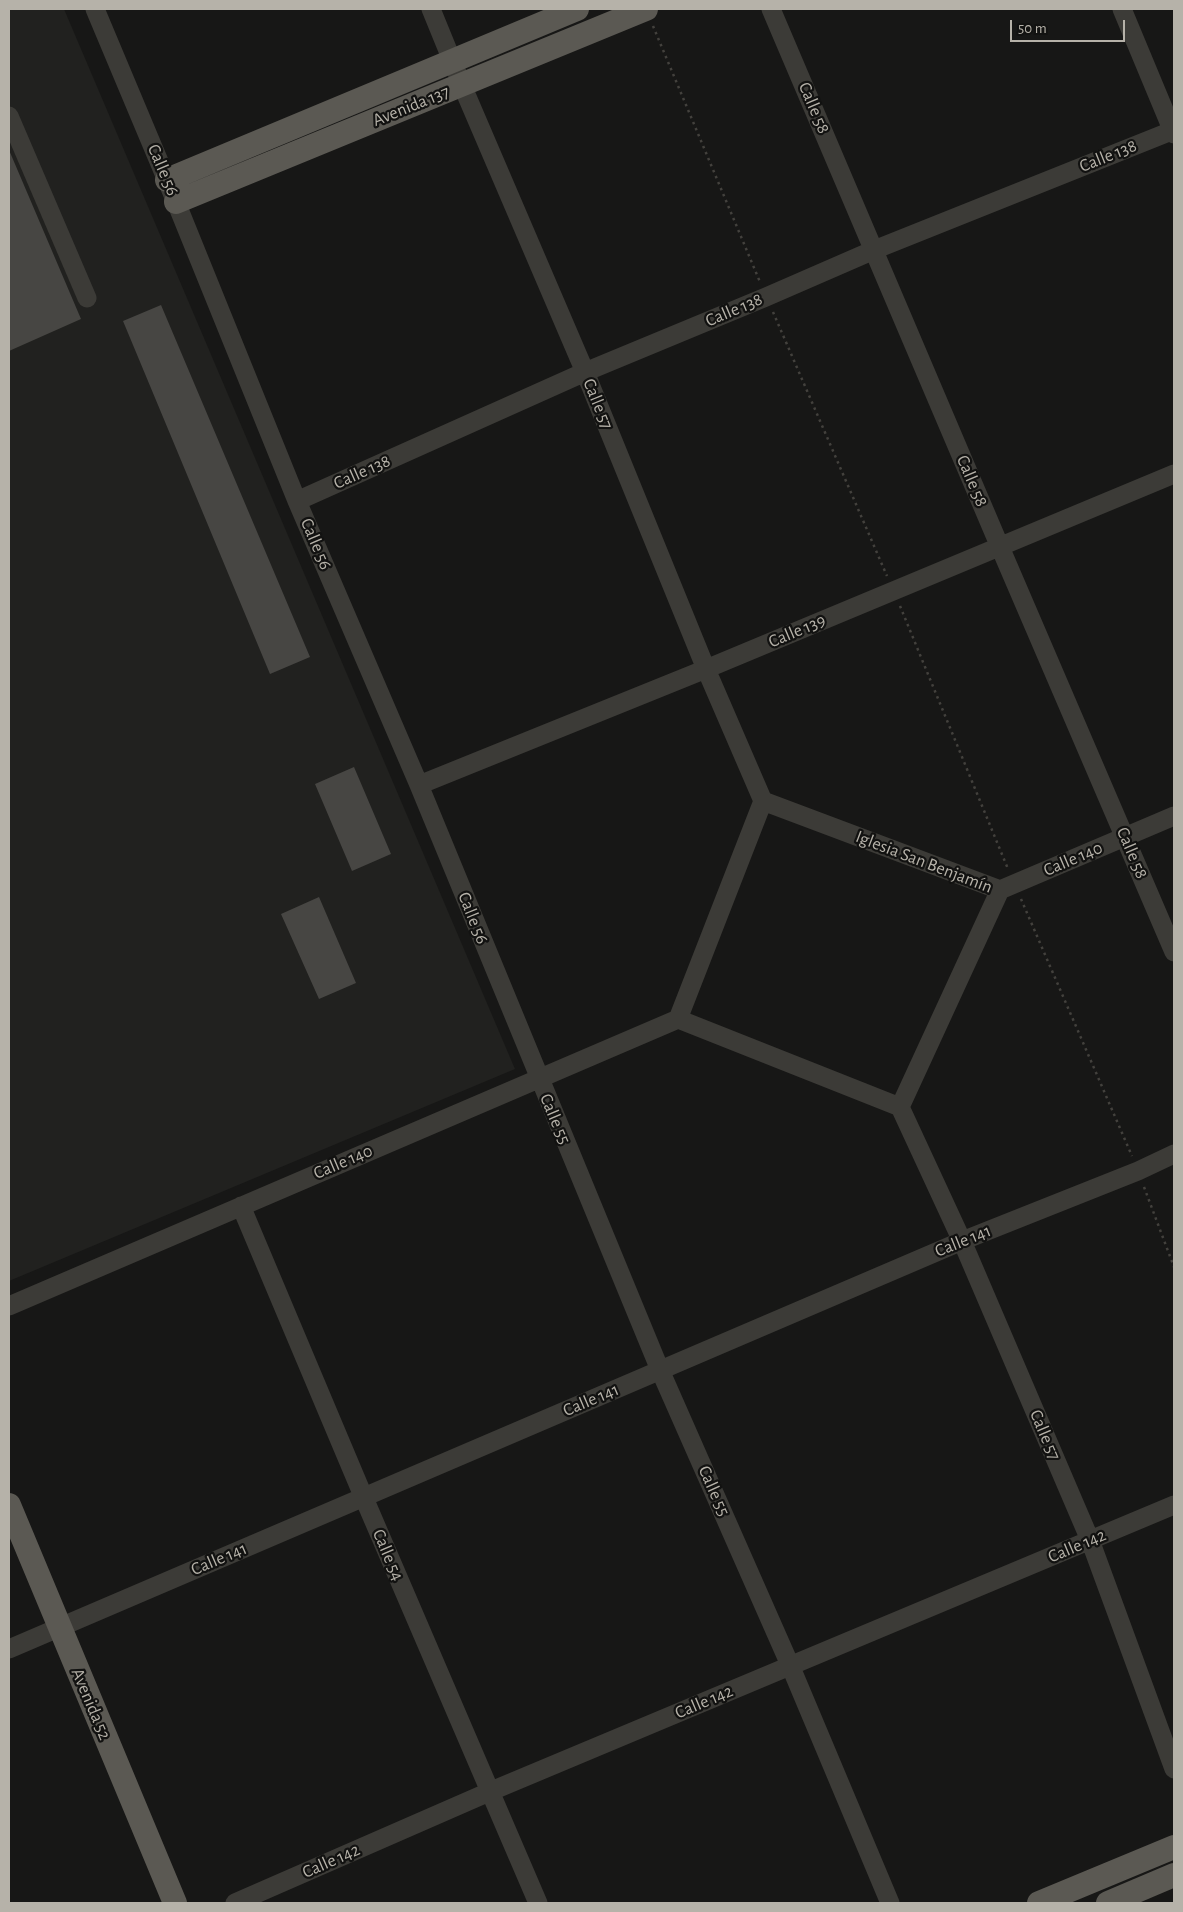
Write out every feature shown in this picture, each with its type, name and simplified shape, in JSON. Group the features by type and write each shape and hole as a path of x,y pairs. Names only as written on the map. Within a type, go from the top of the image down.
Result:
{"main road":[{"name":"Avenida 137","path":"167,180 578,9"},
{"name":"Avenida 137","path":"176,202 462,85 648,13"},
{"name":"Avenida 52","path":"9,1505 175,1903"},
{"path":"1039,1903 1174,1847"},
{"path":"1108,1903 1174,1875"}],"street":[{"name":"Calle 56","path":"96,9 297,501 419,785 539,1079"},
{"name":"Calle 57","path":"431,9 585,372 706,669 763,800"},
{"name":"Calle 58","path":"772,9 1174,952"},
{"path":"1122,9 1174,131"},
{"path":"9,116 87,298"},
{"name":"Calle 138","path":"297,501 585,372 874,250 1174,131"},
{"name":"Calle 139","path":"419,785 706,669 1174,474"},
{"path":"763,800 678,1019 900,1107"},
{"name":"Iglesia San Benjamín","path":"763,800 1007,887 900,1107"},
{"name":"Calle 140","path":"1007,887 1174,816"},
{"name":"Calle 140","path":"9,1306 678,1019"},
{"name":"Calle 55","path":"539,1079 660,1370 790,1665 890,1903"},
{"name":"Calle 57","path":"900,1107 962,1242 1090,1540 1174,1770"},
{"name":"Calle 141","path":"9,1649 660,1370 962,1242 1138,1171 1174,1154"},
{"name":"Calle 54","path":"241,1206 489,1792 538,1903"},
{"name":"Calle 142","path":"235,1903 489,1792 1174,1505"}],"path":[{"path":"648,13 766,297 894,591 1007,887 1138,1171 1174,1267"}],"shaded area":[{"path":"9,9 64,9 515,1069 9,1281"}],"building":[{"path":"9,150 81,319 9,351"},
{"path":"161,305 310,657 270,674 123,321"},
{"path":"354,767 391,854 352,871 315,784"},
{"path":"319,897 356,983 319,999 281,914"}]}
